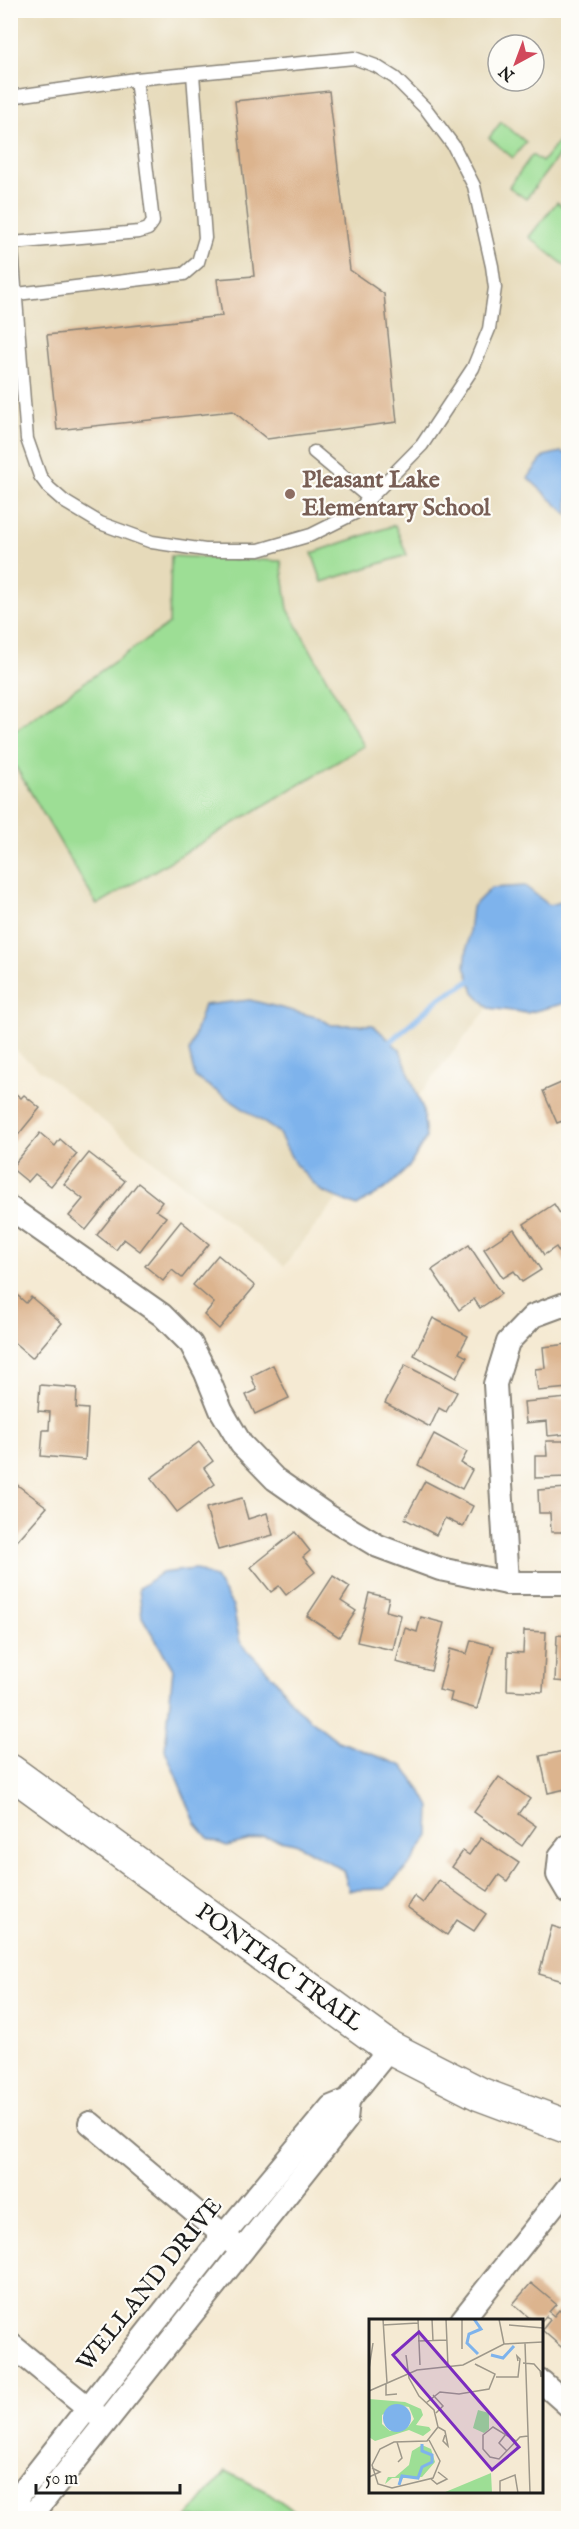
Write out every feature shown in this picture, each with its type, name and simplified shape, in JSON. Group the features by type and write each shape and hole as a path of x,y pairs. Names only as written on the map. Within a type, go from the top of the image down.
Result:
{"main road":[{"name":"PONTIAC TRAIL","path":"11,1772 390,2048 480,2094 567,2123"}],"street":[{"path":"10,1208 162,1315 191,1344 206,1372 221,1410 241,1444 275,1479 328,1516 378,1546 440,1569 507,1583 568,1583"},
{"path":"507,1583 495,1384 508,1342 533,1316 568,1303"},
{"path":"568,1846 560,1856 558,1875 568,1892"},
{"name":"WELLAND DRIVE","path":"10,2518 20,2494 224,2235 331,2107 348,2100 390,2048"},
{"name":"WELLAND DRIVE","path":"22,2518 37,2509 346,2120 348,2100"},
{"path":"90,2123 242,2251"},
{"path":"464,2319 568,2187"},
{"path":"10,2344 107,2423"},
{"path":"543,2383 568,2405"}],"lane":[{"path":"10,97 136,80 354,58 376,66 395,78 426,109 453,145 474,186 495,288 489,329 473,368 422,445 356,513 311,536 259,550 205,550 152,542 100,523 65,502 49,488 40,476 26,429 10,223"},
{"path":"17,294 184,274 198,262 205,238 193,74"},
{"path":"12,243 139,232 148,229 153,222 136,80"},
{"path":"314,452 369,498"}],"shaded area":[{"name":"Pleasant Lake Elementary School","path":"10,11 568,11 568,907 284,1266 11,1047"}],"green space":[{"path":"501,122 526,142 513,158 489,138"},
{"path":"568,129 568,164 559,155 526,199 509,187 532,155 542,162"},
{"path":"557,202 568,211 568,268 529,237"},
{"path":"395,525 407,555 322,582 312,553"},
{"path":"171,556 281,561 288,609 364,746 97,905 11,759 11,733 169,624"},
{"path":"226,2471 269,2493 304,2518 187,2518"}],"water":[{"path":"561,452 568,455 568,515 528,478 544,456"},
{"path":"525,886 549,905 568,900 568,998 562,1004 527,1013 489,1008 474,992 465,966 472,907 491,888"},
{"path":"250,1000 320,1018 331,1025 373,1025 400,1050 423,1110 426,1138 409,1167 388,1187 357,1206 321,1191 295,1164 278,1132 195,1077 189,1052 204,1005"},
{"path":"194,1569 215,1578 233,1606 240,1642 275,1679 296,1708 338,1741 403,1766 422,1792 430,1807 429,1836 408,1867 385,1889 349,1890 343,1870 295,1843 263,1837 227,1846 209,1839 196,1824 165,1750 173,1669 142,1617 139,1588 161,1573"}],"building":[{"path":"329,91 350,270 384,294 397,422 267,439 233,411 57,430 47,335 222,316 217,279 254,276 235,101"},
{"path":"568,1080 568,1119 557,1123 543,1091"},
{"path":"10,1089 21,1098 24,1095 40,1108 10,1145"},
{"path":"40,1133 55,1146 60,1139 77,1154 51,1186 35,1174 28,1182 11,1168"},
{"path":"89,1153 125,1181 86,1230 69,1216 83,1199 64,1184"},
{"path":"138,1183 162,1202 156,1210 166,1217 140,1251 124,1239 116,1250 97,1235"},
{"path":"554,1204 568,1226 568,1266 556,1247 544,1255 524,1224"},
{"path":"181,1221 209,1244 182,1278 172,1270 163,1281 145,1266"},
{"path":"514,1229 541,1270 522,1282 514,1271 503,1278 484,1249"},
{"path":"469,1245 501,1294 480,1308 474,1299 459,1310 432,1270"},
{"path":"218,1255 255,1286 219,1329 204,1315 214,1303 193,1285"},
{"path":"10,1289 26,1303 31,1297 62,1323 32,1358 10,1339"},
{"path":"433,1318 468,1336 459,1353 467,1357 456,1378 414,1355"},
{"path":"568,1344 568,1388 538,1391 535,1369 545,1368 543,1347"},
{"path":"273,1365 289,1398 255,1414 246,1395 257,1390 251,1376"},
{"path":"405,1365 457,1392 446,1412 439,1408 430,1427 385,1403"},
{"path":"40,1385 77,1388 76,1408 88,1409 85,1460 41,1456 43,1430 49,1430 50,1412 38,1411"},
{"path":"568,1398 568,1434 548,1436 547,1421 526,1423 524,1402"},
{"path":"434,1434 467,1452 461,1463 472,1470 462,1489 418,1465"},
{"path":"546,1441 568,1441 568,1477 535,1478 535,1456 547,1456"},
{"path":"199,1442 213,1461 204,1468 215,1484 177,1512 151,1478"},
{"path":"12,1481 47,1507 10,1549 10,1483"},
{"path":"425,1481 473,1506 463,1527 445,1518 436,1535 405,1519"},
{"path":"568,1488 568,1532 551,1532 550,1513 539,1513 538,1490"},
{"path":"242,1498 248,1519 267,1513 273,1535 218,1550 206,1508"},
{"path":"295,1532 310,1551 303,1557 315,1572 286,1595 279,1586 271,1592 251,1567"},
{"path":"333,1576 350,1587 341,1601 356,1611 339,1637 307,1616"},
{"path":"369,1593 389,1598 386,1611 401,1615 393,1650 357,1642"},
{"path":"421,1617 444,1623 431,1671 396,1662 405,1628 417,1632"},
{"path":"524,1631 546,1632 543,1692 507,1690 508,1652 523,1653"},
{"path":"557,1635 568,1636 568,1682 555,1681"},
{"path":"471,1640 494,1646 477,1709 450,1701 452,1693 439,1690 450,1649 467,1654"},
{"path":"568,1750 568,1795 566,1789 548,1793 540,1756"},
{"path":"499,1777 530,1799 519,1814 536,1826 522,1846 474,1812"},
{"path":"481,1838 519,1863 507,1881 499,1875 488,1891 452,1867 463,1851 469,1855"},
{"path":"439,1880 486,1914 474,1931 457,1920 447,1935 407,1907 414,1896 423,1903"},
{"path":"552,1926 568,1931 568,1987 564,1986 566,1982 539,1974"},
{"path":"531,2283 556,2304 549,2312 554,2316 559,2310 568,2318 568,2353 543,2331 550,2320 546,2316 543,2319 531,2319 513,2304"}],"waterway":[{"path":"391,1041 440,998 470,981"}],"place":[{"name":"Pleasant Lake Elementary School","path":"290,494"}]}
